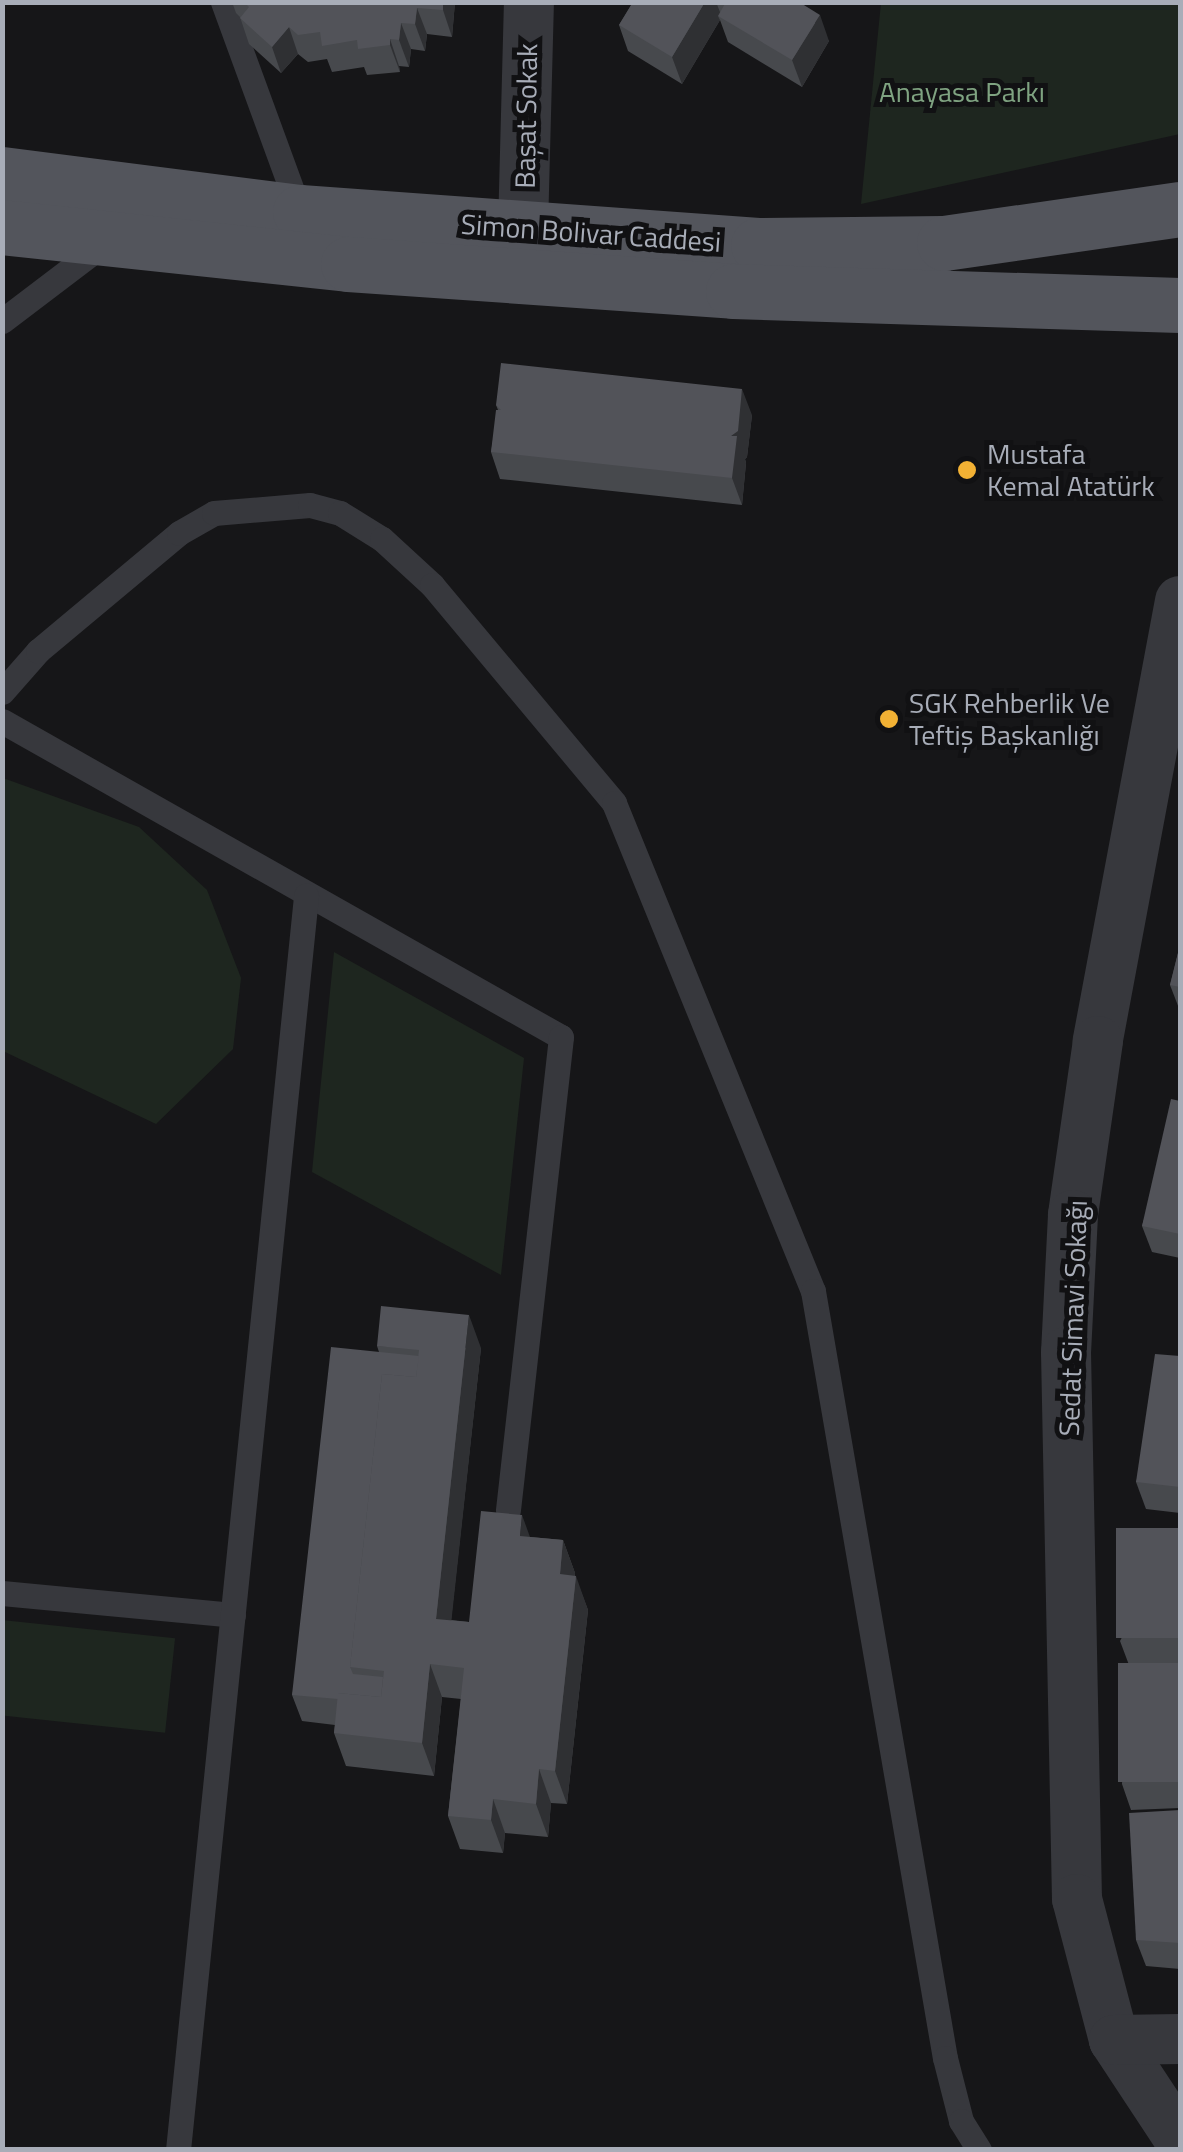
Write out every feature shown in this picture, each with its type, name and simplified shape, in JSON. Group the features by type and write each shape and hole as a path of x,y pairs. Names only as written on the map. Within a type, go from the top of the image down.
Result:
{"main road":[{"name":"Simon Bolivar Caddesi","path":"2,174 300,212 758,246 944,243 1180,210"},
{"name":"Simon Bolivar Caddesi","path":"2,227 106,242 733,291 1180,305"}],"street":[{"name":"Başat Sokak","path":"523,229 529,2"},
{"name":"Sedat Simavi Sokağı","path":"1180,600 1098,1041 1073,1215 1066,1352 1077,1899 1114,2040 1180,2140"},
{"path":"1114,2040 1180,2039"}],"lane":[{"path":"223,2 300,212"},
{"path":"2,321 106,242"},
{"path":"2,692 38,652 178,533 214,513 310,505 340,513 382,539 432,585 614,803 813,1290 946,2058 956,2106 978,2150"},
{"path":"2,721 561,1037 508,1510"},
{"path":"178,2150 306,896"},
{"path":"2,1593 233,1615"}],"green space":[{"name":"Anayasa Parkı","path":"881,3 1180,3 1180,134 861,204"},
{"path":"3,778 139,827 207,890 241,978 233,1049 156,1124 3,1051"},
{"path":"334,952 524,1058 501,1275 312,1172"},
{"path":"2,1620 175,1638 165,1733 2,1716"}],"building":[{"path":"244,2 443,2 443,10 417,8 415,24 401,23 399,40 390,39 390,45 358,49 357,40 322,46 320,32 298,35 289,27 272,47 240,18 249,7"},
{"path":"633,2 705,2 672,57 619,25"},
{"path":"726,2 799,2 820,15 792,60 718,16"},
{"path":"501,363 742,389 738,431 731,436 737,436 732,478 491,452 496,410 501,410 496,405"},
{"path":"1180,945 1180,987 1170,985"},
{"path":"1171,1099 1180,1101 1180,1234 1142,1226"},
{"path":"381,1306 469,1315 436,1619 469,1622 481,1511 522,1515 520,1536 563,1540 560,1574 576,1576 555,1771 539,1769 536,1804 493,1799 491,1820 448,1816 464,1668 430,1664 422,1743 334,1733 338,1693 381,1697 384,1671 350,1667 382,1374 416,1377 419,1350 377,1346"},
{"path":"331,1347 419,1356 416,1377 382,1374 350,1667 353,1674 383,1677 381,1697 338,1693 338,1699 292,1695"},
{"path":"1155,1354 1180,1356 1180,1487 1136,1482"},
{"path":"1116,1528 1180,1528 1180,1638 1116,1638"},
{"path":"1118,1663 1180,1663 1180,1782 1118,1782"},
{"path":"1180,1810 1180,1943 1136,1940 1129,1813"}],"place":[{"name":"Mustafa Kemal Atatürk","path":"967,470"},
{"name":"SGK Rehberlik Ve Teftiş Başkanlığı","path":"889,719"}]}
